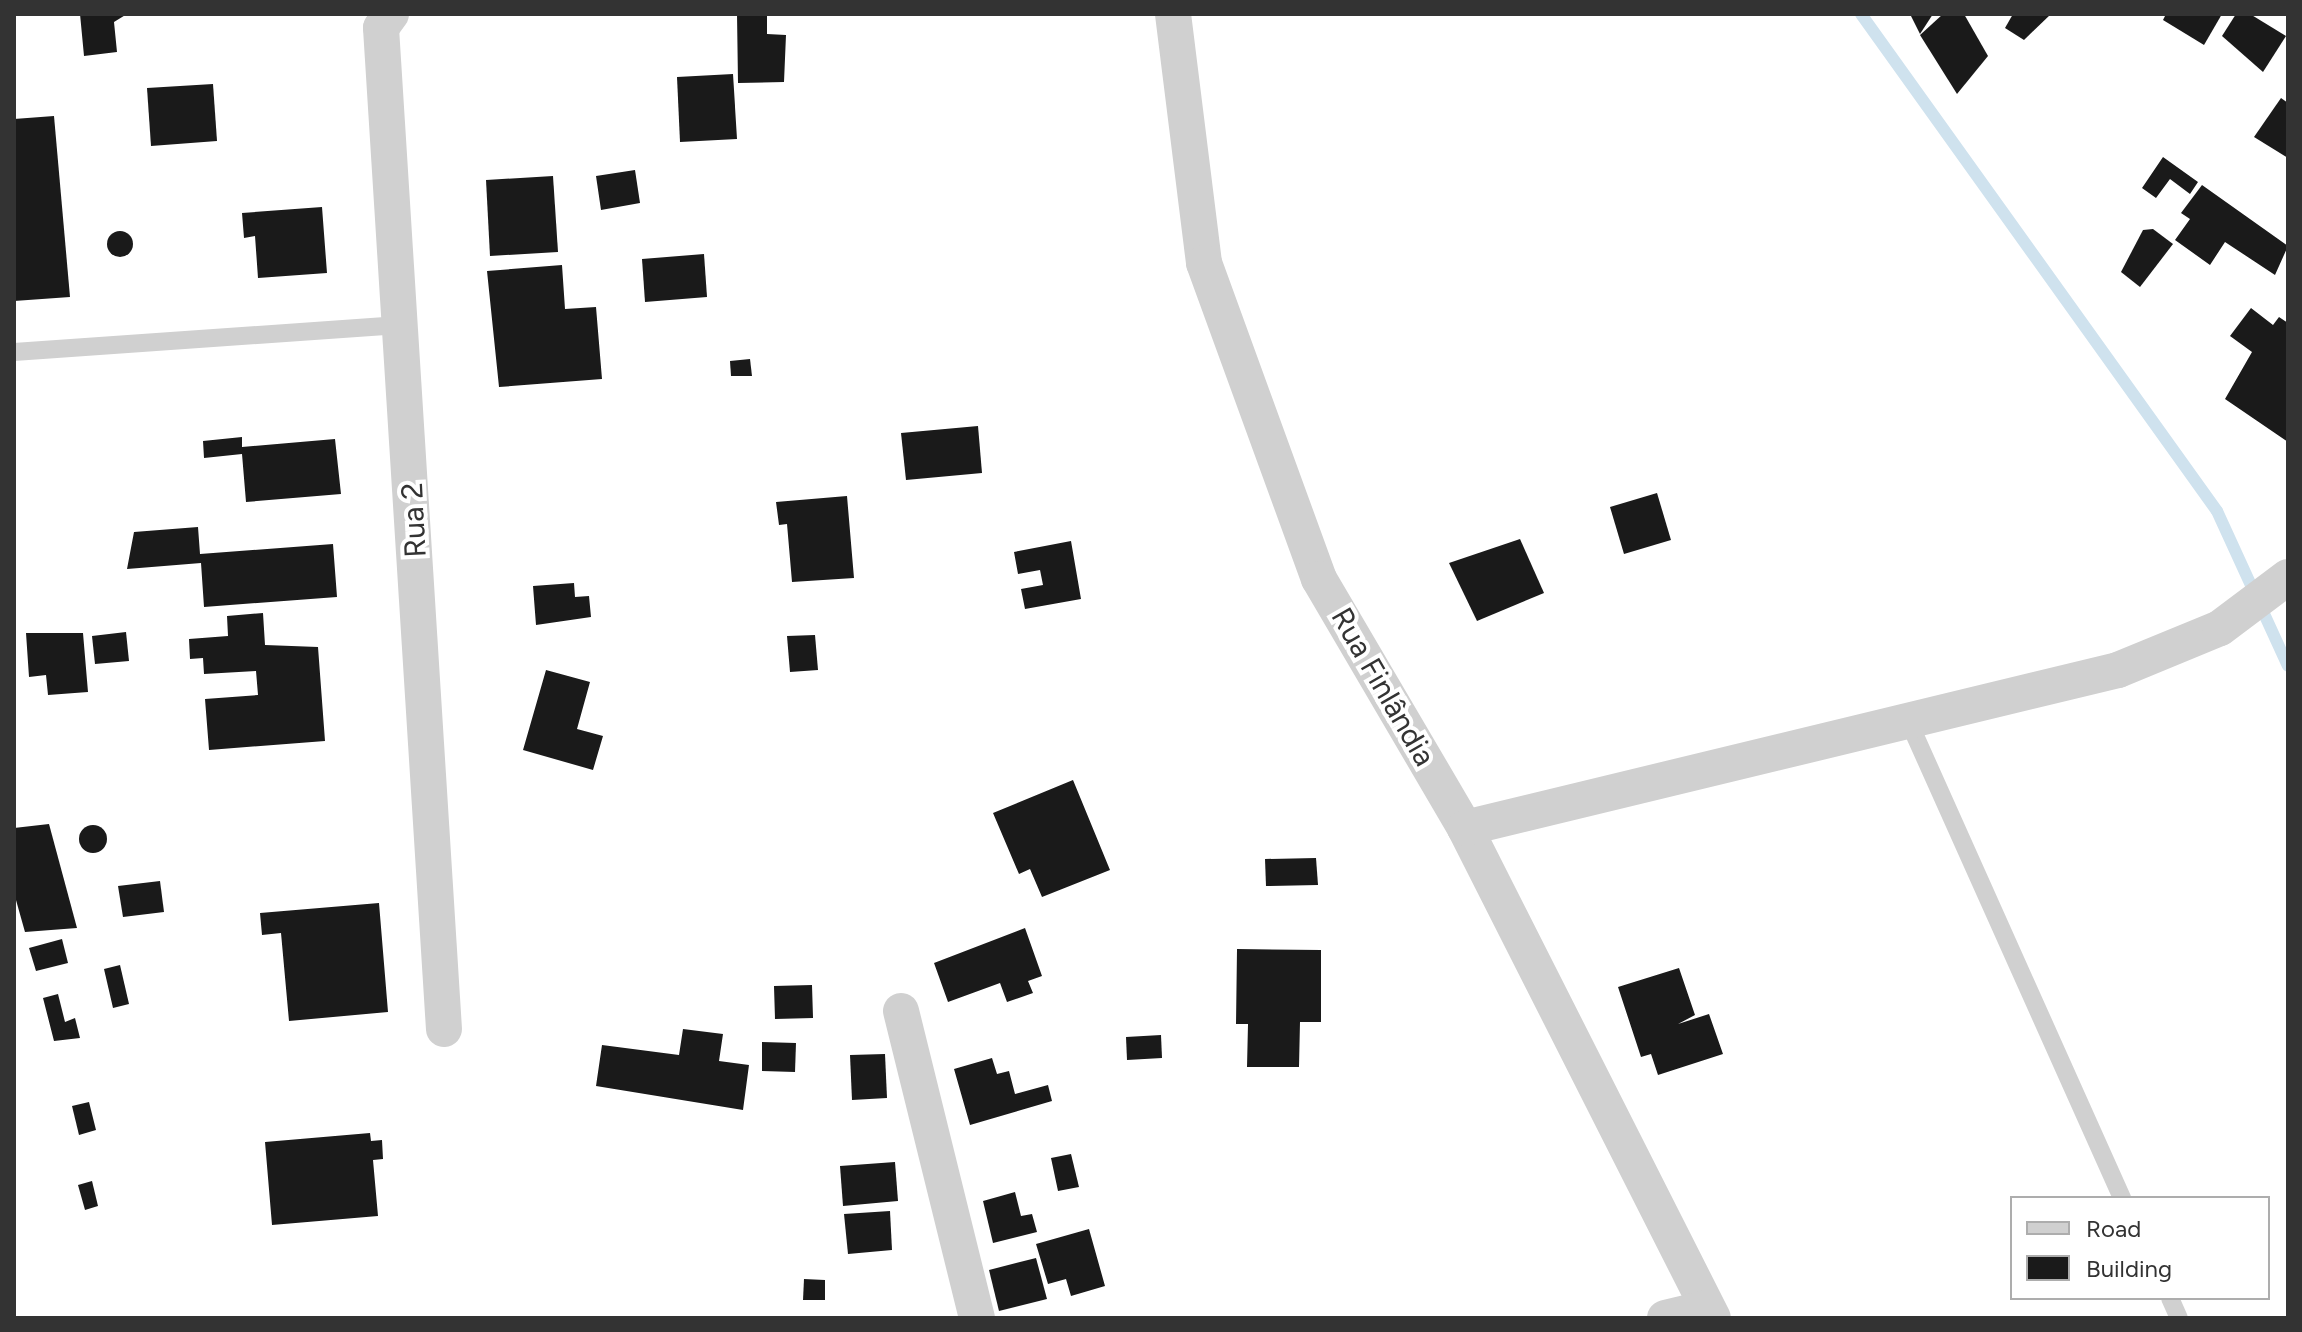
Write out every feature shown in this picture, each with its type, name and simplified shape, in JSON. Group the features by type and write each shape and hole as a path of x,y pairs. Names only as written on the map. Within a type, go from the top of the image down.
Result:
{"street":[{"name":"Rua 2","path":"391,14 381,28 403,325 444,1029"},
{"name":"Rua Finlândia","path":"1173,14 1204,263 1319,579 1465,828 1710,1313"},
{"path":"1465,828 2118,670 2220,628 2288,577"},
{"path":"901,1011 977,1318"},
{"path":"1665,1318 1710,1313"}],"lane":[{"path":"14,352 403,325"},
{"path":"1908,720 2121,1196"}],"building":[{"path":"80,14 127,14 114,22 117,52 84,56"},
{"path":"737,14 767,14 767,34 786,35 784,82 738,83"},
{"path":"1910,14 1933,14 1920,34"},
{"path":"1943,14 1964,14 1988,56 1957,94 1920,35"},
{"path":"2013,14 2051,14 2024,40 2005,28"},
{"path":"2166,14 2222,14 2204,45 2163,20"},
{"path":"2236,14 2250,14 2286,36 2263,72 2222,36"},
{"path":"733,74 737,139 680,142 677,77"},
{"path":"213,84 217,141 151,146 147,88"},
{"path":"2281,98 2288,103 2288,158 2254,137"},
{"path":"54,116 70,297 14,301 14,119"},
{"path":"2163,157 2198,182 2190,194 2170,179 2156,198 2142,188"},
{"path":"635,170 640,203 601,210 596,176"},
{"path":"553,176 558,252 490,256 486,180"},
{"path":"2202,185 2288,246 2275,275 2225,242 2210,265 2175,240 2190,219 2181,213"},
{"path":"322,207 327,273 258,278 255,236 244,238 242,213"},
{"path":"2153,229 2173,244 2140,287 2121,272 2143,230"},
{"path":"120,231 129,235 133,244 129,253 120,257 111,253 107,244 111,235"},
{"path":"704,254 707,297 645,302 642,259"},
{"path":"562,265 565,309 596,307 602,379 499,387 487,271"},
{"path":"2251,308 2273,325 2279,317 2288,323 2288,442 2225,399 2252,352 2230,336"},
{"path":"750,359 752,376 731,376 730,361"},
{"path":"978,426 982,473 906,480 901,433"},
{"path":"242,437 242,447 335,439 341,494 246,502 242,454 204,458 203,441"},
{"path":"1657,493 1671,540 1624,554 1610,507"},
{"path":"847,496 854,578 792,582 787,524 779,525 776,502"},
{"path":"198,527 200,554 333,544 337,597 204,607 201,563 127,569 134,532"},
{"path":"1520,539 1544,593 1477,621 1449,563"},
{"path":"1071,541 1081,599 1025,609 1021,589 1043,585 1040,570 1018,574 1014,552"},
{"path":"574,583 575,597 589,596 591,617 536,625 533,586"},
{"path":"263,613 265,645 318,647 325,741 209,750 205,699 258,695 256,671 204,674 203,658 190,659 189,639 228,636 227,616"},
{"path":"126,632 129,661 95,664 92,636"},
{"path":"26,633 83,633 88,692 48,695 46,675 29,677"},
{"path":"815,635 818,670 790,672 787,636"},
{"path":"546,670 590,682 577,729 603,736 593,770 523,750"},
{"path":"1073,780 1110,870 1042,897 1030,869 1019,874 993,813"},
{"path":"49,824 77,928 25,932 14,893 14,828"},
{"path":"93,825 103,829 107,839 103,849 93,853 83,849 79,839 83,829"},
{"path":"1316,858 1318,885 1266,886 1265,859"},
{"path":"160,881 164,912 123,917 118,886"},
{"path":"379,903 388,1012 289,1021 281,933 262,935 260,913"},
{"path":"1025,928 1042,976 1028,981 1033,993 1007,1002 1000,983 948,1002 934,963"},
{"path":"62,939 68,963 36,971 29,948"},
{"path":"1237,949 1321,950 1321,1022 1300,1022 1299,1067 1247,1067 1248,1024 1236,1024"},
{"path":"120,965 129,1004 113,1008 104,969"},
{"path":"1679,968 1695,1015 1678,1024 1709,1014 1723,1054 1658,1075 1651,1054 1641,1057 1618,987"},
{"path":"812,985 813,1018 775,1019 774,986"},
{"path":"58,994 65,1022 75,1018 80,1038 54,1041 43,998"},
{"path":"683,1029 723,1034 719,1061 749,1065 743,1110 596,1086 602,1045 679,1055"},
{"path":"1161,1035 1162,1058 1127,1060 1126,1037"},
{"path":"762,1042 796,1043 795,1072 762,1071"},
{"path":"885,1054 887,1098 852,1100 850,1055"},
{"path":"992,1058 997,1074 1009,1071 1015,1094 1048,1085 1052,1101 970,1125 954,1069"},
{"path":"89,1102 96,1130 79,1135 72,1106"},
{"path":"370,1133 371,1141 382,1140 383,1159 373,1160 378,1216 272,1225 265,1142"},
{"path":"1071,1154 1079,1187 1058,1191 1051,1158"},
{"path":"895,1162 898,1201 843,1206 840,1166"},
{"path":"92,1181 98,1206 85,1210 78,1185"},
{"path":"1015,1192 1021,1216 1032,1214 1037,1232 993,1243 983,1201"},
{"path":"890,1211 892,1250 848,1254 844,1214"},
{"path":"1089,1229 1105,1286 1071,1296 1066,1279 1048,1284 1036,1244"},
{"path":"1036,1258 1047,1299 999,1311 989,1270"},
{"path":"804,1279 825,1280 825,1300 803,1300"}],"waterway":[{"path":"1861,14 2217,511 2288,666"}]}
